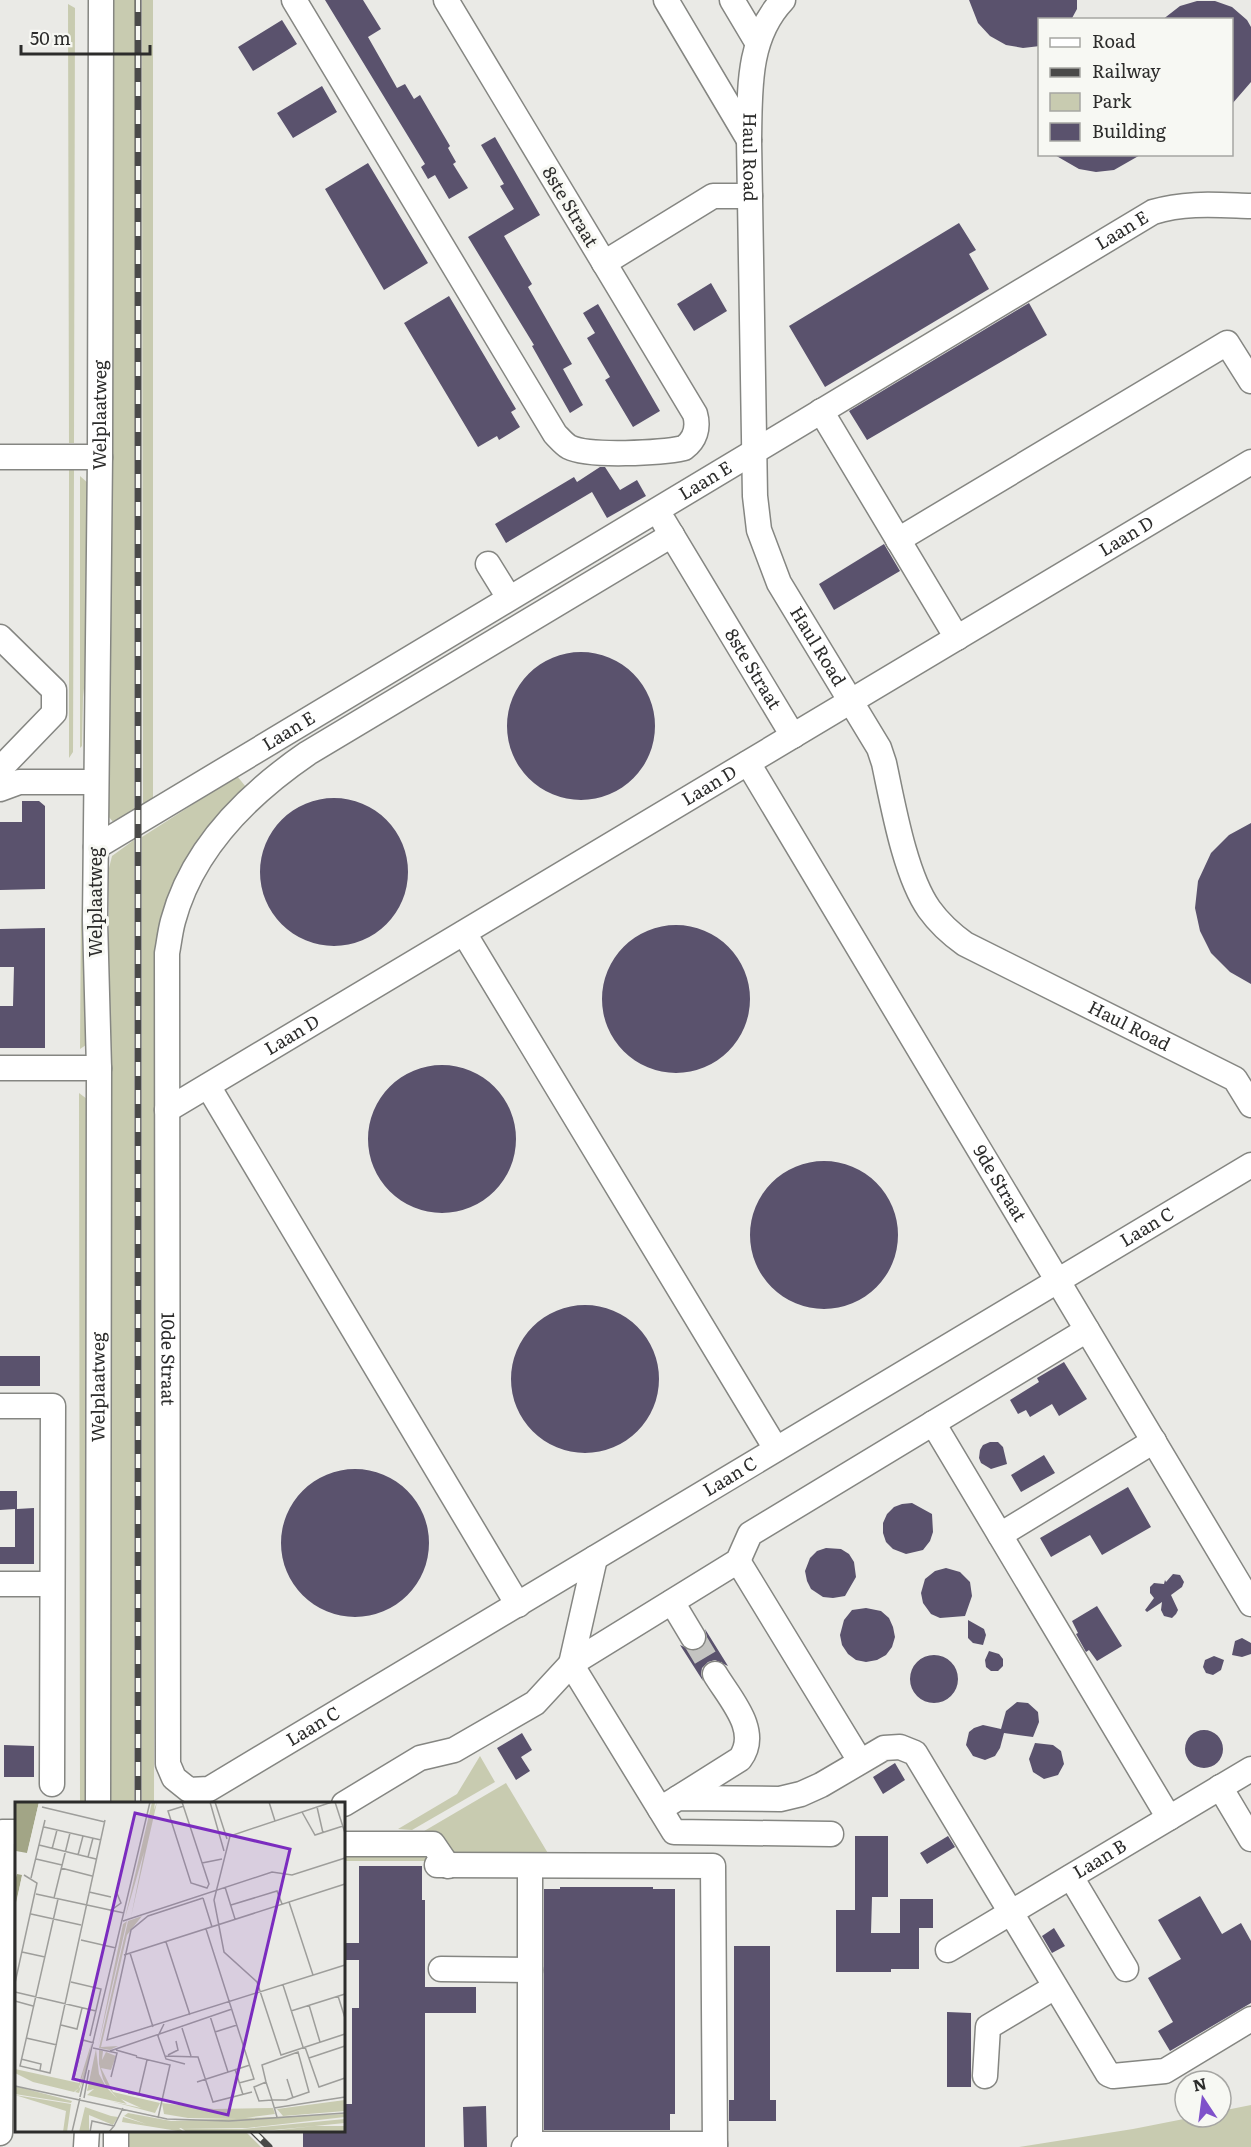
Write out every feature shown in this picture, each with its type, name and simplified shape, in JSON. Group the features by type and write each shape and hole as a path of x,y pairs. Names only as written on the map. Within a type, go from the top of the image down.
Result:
{"street":[{"name":"Welplaatweg","path":"98,1802 99,1068 95,920 100,457 101,0"},
{"name":"8ste Straat","path":"294,0 555,434 568,447 602,453 684,448 694,436 697,421 695,414 446,0"},
{"path":"666,0 749,140"},
{"path":"732,0 757,42"},
{"name":"Haul Road","path":"783,0 772,12 757,42 750,88 749,140 755,496 759,530 778,583 879,748 908,862 928,908 952,934 965,944 1235,1079 1251,1104"},
{"path":"604,263 713,196 750,196"},
{"name":"Laan E","path":"96,847 1153,212 1173,206 1193,204 1251,206"},
{"path":"898,540 1227,343 1251,381"},
{"path":"821,411 957,638"},
{"path":"0,456 100,457"},
{"name":"Laan D","path":"167,1110 793,736 852,704 957,638 1251,462"},
{"name":"8ste Straat","path":"657,510 793,736"},
{"name":"10de Straat","path":"209,1789 189,1790 174,1778 168,1764 167,953 172,922 180,899 202,855 220,830 244,803 284,769 672,535"},
{"path":"488,564 509,598"},
{"path":"0,637 54,690 54,713 0,769"},
{"name":"9de Straat","path":"748,763 1251,1604"},
{"path":"0,789 19,782 96,782"},
{"path":"464,933 776,1449"},
{"path":"0,1068 99,1068"},
{"path":"208,1086 518,1605"},
{"name":"Laan C","path":"209,1789 1251,1165"},
{"path":"345,1803 420,1758 454,1750 535,1703 571,1664 738,1561 750,1534 1088,1330"},
{"path":"0,1406 52,1406 52,1784"},
{"path":"933,1423 1169,1818"},
{"path":"1000,1535 1154,1441"},
{"path":"596,1558 571,1664 669,1803 674,1832 831,1834"},
{"path":"738,1561 860,1761"},
{"path":"0,1584 52,1584"},
{"path":"672,1602 693,1637"},
{"path":"669,1803 740,1759 746,1752 748,1743 745,1723 715,1674"},
{"path":"669,1803 780,1799 801,1794 821,1785 876,1751 900,1747 915,1754 1108,2074 1113,2076 1165,2071 1251,2019"},
{"name":"Laan B","path":"948,1950 1251,1769"},
{"path":"1220,1787 1251,1839"},
{"path":"0,2133 2,1832 15,1832"},
{"path":"345,1844 433,1844 442,1865 713,1866 715,2145 527,2145 530,1866"},
{"path":"1071,1877 1126,1969"},
{"path":"441,1969 530,1970"},
{"path":"985,2076 988,2027 1055,1987"},
{"path":"86,2147 87,2132"}],"green space":[{"path":"109,0 135,0 134,813 114,823 108,816"},
{"path":"142,0 153,0 153,801 143,808"},
{"path":"68,4 75,8 74,443 69,443"},
{"path":"69,469 74,469 73,752 69,758"},
{"path":"80,476 89,484 91,627 83,697 82,746 80,748"},
{"path":"237,776 246,787 229,804 199,842 187,862 167,904 155,950 154,1802 142,1802 142,837"},
{"path":"134,840 134,1802 108,1802 109,868 112,856"},
{"path":"81,909 89,1043 80,1049"},
{"path":"79,1093 87,1099 88,1103 87,1802 80,1802"},
{"path":"480,1756 495,1782 412,1830 398,1829 457,1794"},
{"path":"506,1783 549,1855 450,1855 414,1837"},
{"path":"345,1850 433,1850 429,1861 345,1861"},
{"path":"1251,2105 1251,2147 1019,2147 1173,2121 1173,2129 1233,2129 1233,2109"},
{"path":"124,2132 246,2132 261,2147 124,2147"}],"building":[{"path":"325,0 363,0 381,29 368,37 397,88 405,84 414,99 420,95 450,146 448,148 456,162 453,164 468,188 449,199 435,175 428,179 421,167 425,164"},
{"path":"969,0 1077,0 1077,9 1072,18 1038,18 1038,46 1023,48 1006,45 990,36 978,23"},
{"path":"1197,1 1215,1 1232,7 1247,20 1251,27 1251,82 1233,103 1233,18 1165,18 1180,6"},
{"path":"282,20 297,44 253,71 238,47"},
{"path":"322,86 337,112 293,138 277,113"},
{"path":"495,137 540,215 504,236 532,284 528,287 572,364 563,369 583,405 570,413 532,346 534,345 468,237 514,209 500,186 504,184 481,145"},
{"path":"1056,156 1138,156 1114,170 1096,172 1079,169"},
{"path":"368,163 428,263 384,290 325,189"},
{"path":"959,223 976,250 969,254 989,289 825,387 789,326"},
{"path":"711,283 727,311 694,331 677,304"},
{"path":"449,296 516,409 511,412 520,427 499,440 497,436 478,447 404,323"},
{"path":"1029,303 1047,335 867,440 849,411"},
{"path":"598,304 660,411 633,427 605,380 610,377 587,338 595,333 583,313"},
{"path":"600,467 605,467 620,490 637,480 646,496 607,518 592,492 506,543 495,524 574,477 577,482"},
{"path":"884,544 900,571 834,610 819,584"},
{"path":"581,652 609,657 634,673 650,698 655,726 650,754 634,779 609,795 581,800 553,795 528,779 512,754 507,726 512,698 528,673 553,657"},
{"path":"334,798 362,803 387,819 403,844 408,872 403,900 387,925 362,941 334,946 306,941 281,925 265,900 260,872 265,844 281,819 306,803"},
{"path":"22,801 39,801 45,806 45,889 0,890 0,822 22,822"},
{"path":"1251,823 1251,984 1230,972 1211,953 1200,931 1195,908 1198,881 1211,853 1229,835"},
{"path":"676,925 704,930 729,946 745,971 750,999 745,1027 729,1052 704,1068 676,1073 648,1068 623,1052 607,1027 602,999 607,971 623,946 648,930"},
{"path":"45,928 45,1048 0,1048 0,1006 13,1006 14,967 0,967 0,929"},
{"path":"442,1065 470,1070 495,1086 511,1111 516,1139 511,1167 495,1192 470,1208 442,1213 414,1208 389,1192 373,1167 368,1139 373,1111 389,1086 414,1070"},
{"path":"824,1161 852,1166 877,1182 893,1207 898,1235 893,1263 877,1288 852,1304 824,1309 796,1304 771,1288 755,1263 750,1235 755,1207 771,1182 796,1166"},
{"path":"585,1305 613,1310 638,1326 654,1351 659,1379 654,1407 638,1432 613,1448 585,1453 557,1448 532,1432 516,1407 511,1379 516,1351 532,1326 557,1310"},
{"path":"0,1356 40,1356 40,1386 0,1386"},
{"path":"1064,1362 1087,1399 1059,1416 1052,1404 1030,1417 1026,1410 1018,1414 1010,1400 1039,1382 1037,1378"},
{"path":"998,1442 1003,1447 1007,1464 991,1469 981,1463 980,1450 983,1445"},
{"path":"1044,1455 1055,1473 1021,1492 1011,1475"},
{"path":"355,1469 383,1474 408,1490 424,1515 429,1543 424,1571 408,1596 383,1612 355,1617 327,1612 302,1596 286,1571 281,1543 286,1515 302,1490 327,1474"},
{"path":"1128,1487 1151,1527 1102,1555 1090,1535 1051,1557 1040,1538"},
{"path":"0,1491 17,1491 17,1509 34,1508 34,1564 0,1564 0,1547 15,1547 15,1509 0,1510"},
{"path":"912,1503 932,1514 933,1532 923,1550 906,1554 893,1549 886,1542 883,1523 887,1514 894,1507"},
{"path":"826,1548 841,1549 849,1554 854,1562 856,1577 845,1596 823,1597 811,1589 807,1581 805,1571 810,1558 817,1551"},
{"path":"946,1568 960,1572 970,1582 972,1596 965,1616 940,1618 931,1614 923,1603 921,1593 925,1579 935,1571"},
{"path":"1173,1574 1180,1575 1184,1582 1182,1587 1171,1595 1178,1610 1176,1614 1172,1618 1164,1616 1161,1610 1162,1602 1147,1612 1145,1610 1154,1598 1150,1593 1150,1587 1154,1583 1164,1584 1165,1580 1166,1582"},
{"path":"1097,1606 1122,1646 1097,1661 1089,1650 1086,1652 1072,1621"},
{"path":"866,1608 881,1611 889,1618 895,1637 886,1655 866,1662 856,1660 848,1654 842,1645 840,1635 844,1620 852,1610"},
{"path":"968,1620 984,1629 986,1635 983,1645 973,1643 968,1638"},
{"path":"705,1629 728,1666 715,1660 708,1662 702,1668 703,1681 680,1645 693,1651 701,1649 706,1643"},
{"path":"1242,1638 1251,1643 1251,1654 1242,1657 1232,1655 1235,1641"},
{"path":"989,1651 999,1654 1003,1659 1003,1666 998,1671 991,1671 986,1667 985,1660"},
{"path":"934,1655 951,1662 958,1679 951,1696 934,1703 917,1696 910,1679 917,1662"},
{"path":"1214,1656 1224,1660 1221,1670 1213,1675 1206,1673 1203,1667 1205,1660"},
{"path":"1017,1702 1028,1703 1038,1712 1039,1722 1033,1737 1004,1733 995,1756 985,1760 973,1756 966,1745 969,1732 983,1725 1001,1729 1006,1711"},
{"path":"1204,1730 1217,1736 1223,1749 1217,1762 1204,1768 1191,1762 1185,1749 1191,1736"},
{"path":"522,1733 532,1750 521,1757 530,1771 516,1780 497,1748"},
{"path":"1035,1743 1053,1745 1061,1751 1064,1764 1058,1775 1044,1779 1033,1772 1029,1759"},
{"path":"4,1745 34,1746 34,1777 4,1777"},
{"path":"895,1763 905,1780 883,1794 873,1777"},
{"path":"855,1836 888,1836 888,1897 872,1897 871,1933 900,1933 900,1899 933,1899 933,1928 919,1928 919,1969 891,1969 891,1972 836,1972 836,1910 855,1910"},
{"path":"948,1836 955,1847 927,1864 920,1853"},
{"path":"359,1866 422,1866 422,1900 425,1900 425,1987 476,1987 476,2013 425,2013 425,2147 303,2147 303,2132 345,2132 345,2104 352,2104 352,2008 359,2008 359,1960 345,1960 345,1943 359,1943"},
{"path":"560,1887 675,1889 675,2114 670,2114 670,2130 544,2130 544,1889 560,1889"},
{"path":"1200,1896 1222,1934 1241,1923 1251,1941 1251,2003 1170,2051 1158,2031 1173,2022 1148,1978 1181,1959 1158,1920"},
{"path":"1054,1928 1065,1946 1052,1953 1042,1936"},
{"path":"734,1946 770,1946 770,2100 776,2100 776,2121 729,2121 729,2100 734,2100"},
{"path":"947,2012 971,2013 971,2087 947,2087"},
{"path":"486,2106 487,2147 464,2147 463,2107"}],"tunnel":[{"path":"693,1637 715,1674"}],"railway":[{"path":"138,0 138,1802"},
{"path":"254,2132 269,2147"}]}
